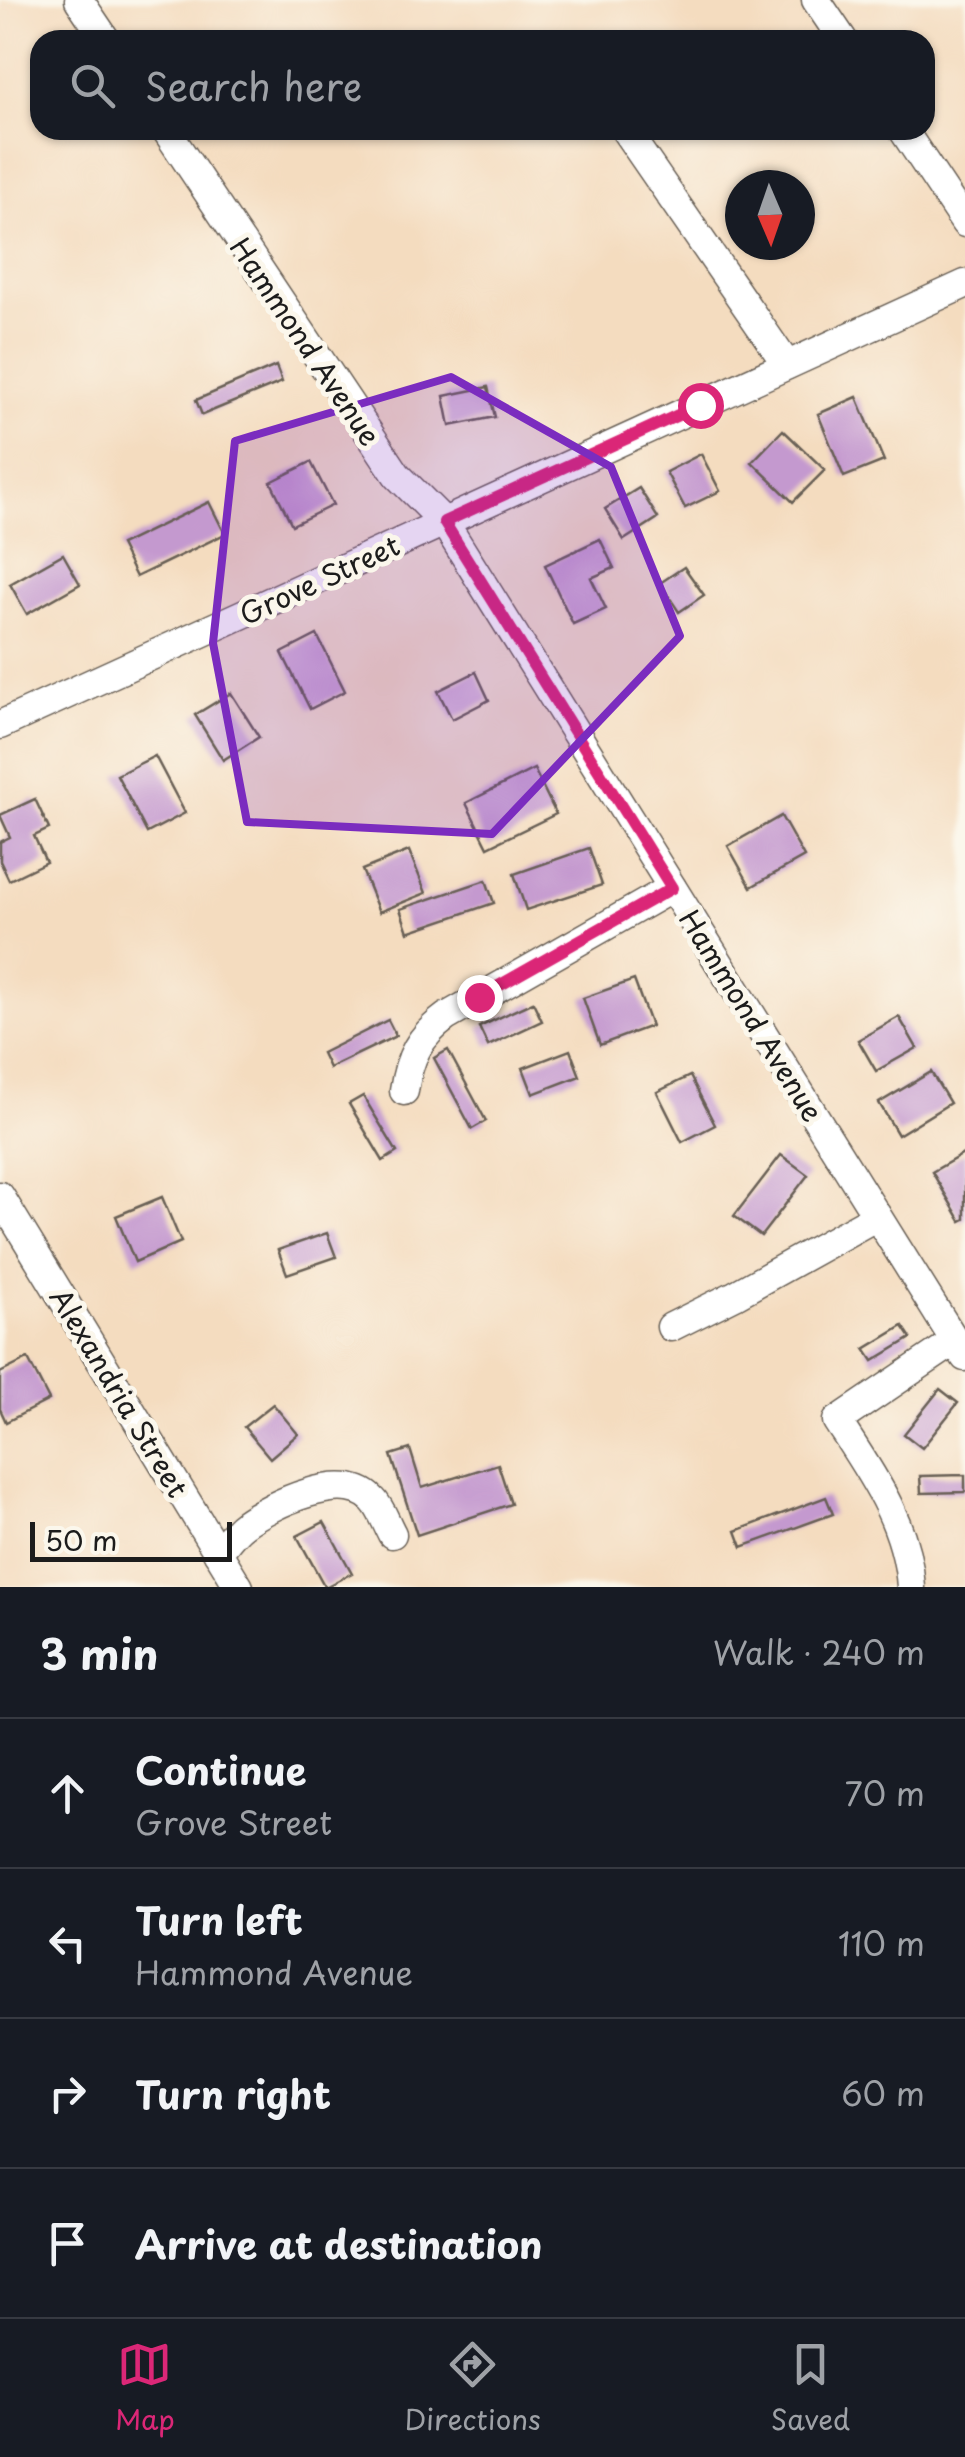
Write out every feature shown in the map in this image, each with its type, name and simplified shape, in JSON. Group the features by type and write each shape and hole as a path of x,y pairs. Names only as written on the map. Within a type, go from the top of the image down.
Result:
{"street":[{"path":"79,0 99,30"},
{"path":"816,0 836,30"},
{"name":"Hammond Avenue","path":"173,140 397,476 444,522 960,1349"},
{"path":"632,140 787,365"},
{"path":"910,140 965,223"},
{"name":"Grove Street","path":"0,725 965,284"},
{"path":"404,1090 417,1046 446,1016 672,888"},
{"name":"Alexandria Street","path":"0,1196 239,1587"},
{"path":"671,1327 877,1216"},
{"path":"911,1587 910,1567 891,1509 837,1422 960,1349"},
{"path":"218,1553 242,1526 282,1502 321,1489 352,1488 372,1498 392,1534"}],"highlighted area":[{"path":"451,377 611,467 680,636 492,834 247,822 213,643 235,441"}],"building":[{"path":"276,366 282,382 202,415 196,400"},
{"path":"488,387 495,417 450,426 444,396"},
{"path":"857,397 884,461 844,477 818,414"},
{"path":"783,430 825,470 793,502 752,462"},
{"path":"701,454 720,491 685,508 666,472"},
{"path":"311,462 333,505 292,525 271,482"},
{"path":"639,488 658,518 624,540 605,509"},
{"path":"209,502 225,534 136,577 120,545"},
{"path":"600,539 614,568 591,578 606,609 573,624 545,565"},
{"path":"63,554 80,584 27,614 10,584"},
{"path":"684,567 704,595 679,612 660,583"},
{"path":"317,635 345,691 310,709 282,653"},
{"path":"476,672 489,700 452,719 438,691"},
{"path":"231,693 259,737 223,760 195,715"},
{"path":"155,756 185,813 147,833 117,775"},
{"path":"534,769 556,814 488,847 466,803"},
{"path":"35,799 49,829 34,836 46,862 9,880 0,861 0,842 10,837 0,815"},
{"path":"781,816 804,857 751,887 728,846"},
{"path":"589,848 602,885 526,910 514,874"},
{"path":"409,851 426,893 379,912 362,870"},
{"path":"486,880 494,903 408,932 400,909"},
{"path":"634,980 651,1026 600,1045 583,998"},
{"path":"533,1002 542,1021 488,1046 479,1027"},
{"path":"899,1017 917,1048 876,1071 858,1040"},
{"path":"388,1020 396,1036 329,1068 322,1053"},
{"path":"448,1050 486,1121 472,1129 434,1058"},
{"path":"570,1050 580,1076 533,1094 523,1068"},
{"path":"931,1072 950,1103 898,1135 879,1103"},
{"path":"690,1076 715,1125 682,1142 657,1092"},
{"path":"363,1096 397,1152 383,1161 349,1104"},
{"path":"965,1153 965,1219 961,1221 932,1172"},
{"path":"781,1155 808,1175 761,1236 734,1216"},
{"path":"162,1197 181,1242 135,1262 116,1216"},
{"path":"327,1233 336,1257 287,1274 278,1250"},
{"path":"903,1326 911,1338 873,1361 865,1349"},
{"path":"28,1359 49,1400 6,1422 0,1409 0,1373"},
{"path":"940,1389 958,1403 922,1448 904,1434"},
{"path":"273,1404 298,1434 270,1458 244,1427"},
{"path":"410,1449 422,1488 498,1464 511,1504 417,1535 391,1455"},
{"path":"965,1475 965,1492 921,1493 920,1476"},
{"path":"826,1497 833,1514 742,1547 736,1531"},
{"path":"324,1522 352,1573 325,1587 297,1536"}],"route":[{"path":"479,997 672,888 444,522 700,405"}]}
